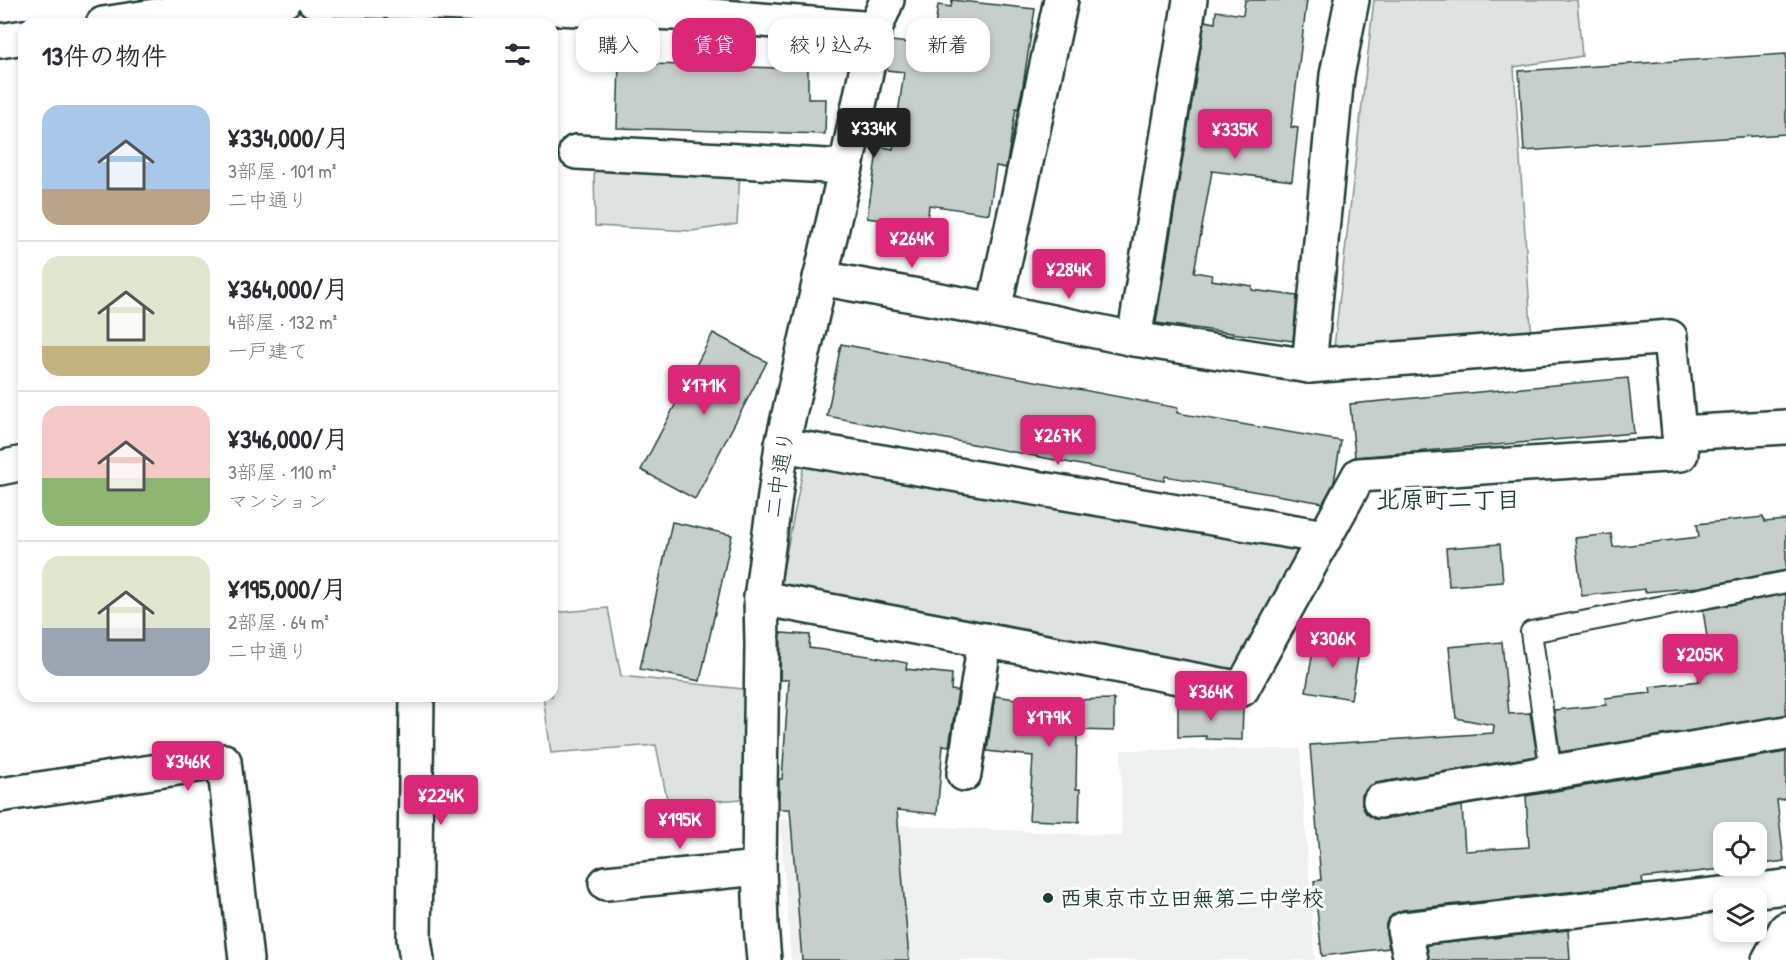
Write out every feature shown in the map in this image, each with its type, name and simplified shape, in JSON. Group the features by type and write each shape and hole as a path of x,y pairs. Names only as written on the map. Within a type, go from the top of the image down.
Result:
{"street":[{"path":"185,18 226,15 285,0"},
{"path":"314,0 414,9 676,6 881,15"},
{"path":"994,310 1061,0"},
{"path":"1134,339 1190,0"},
{"path":"1309,366 1336,75 1352,0"},
{"name":"二中通り","path":"764,960 759,868 762,598 782,445 881,15"},
{"path":"0,41 18,38"},
{"path":"576,152 846,167"},
{"path":"762,598 1242,689 1359,475 1681,454 1670,337 1309,366 1134,339 820,278"},
{"path":"1679,433 1786,427"},
{"path":"782,445 1325,537"},
{"path":"0,468 18,465"},
{"path":"964,774 985,640"},
{"path":"417,702 414,939 417,960"},
{"path":"1380,801 1786,733"},
{"path":"0,795 224,761 246,960"},
{"path":"606,883 759,868"},
{"path":"1411,960 1404,929 1786,887"},
{"path":"1769,960 1786,929"}],"lane":[{"path":"1551,772 1531,632 1786,582"}],"shaded area":[{"path":"1374,0 1577,0 1582,56 1514,67 1532,342 1333,356"},
{"path":"594,164 740,172 737,224 692,231 595,226"},
{"path":"805,459 1310,544 1235,675 779,591"},
{"path":"608,608 621,676 752,690 759,798 668,804 656,745 551,753 544,702 558,702 558,612"},
{"name":"西東京市立田無第二中学校","path":"1300,749 1315,960 791,960 780,819 1122,836 1121,750"}],"building":[{"path":"952,0 1035,9 1022,91 1018,109 1016,108 1006,168 996,166 989,214 929,205 927,226 867,218 878,146 893,149 904,72 894,71 894,41 906,43 906,72 990,72 990,18 936,18 938,5 951,7"},
{"path":"1245,0 1307,0 1291,127 1298,128 1292,181 1212,171 1194,272 1212,275 1211,280 1252,286 1252,290 1297,296 1293,341 1156,323 1205,21 1215,23 1216,11 1243,15"},
{"path":"1786,54 1786,134 1524,151 1519,71"},
{"path":"660,64 672,65 672,72 756,72 756,67 768,68 768,72 808,72 808,99 826,99 825,134 617,128 619,72 660,72"},
{"path":"713,333 767,362 695,499 641,470"},
{"path":"841,344 1178,408 1177,413 1341,441 1334,482 1323,503 1165,476 1164,481 827,416"},
{"path":"1628,378 1634,433 1355,457 1350,404"},
{"path":"1763,517 1764,522 1786,520 1786,570 1700,587 1645,592 1645,589 1582,596 1575,538 1611,534 1613,547 1699,537 1697,524"},
{"path":"672,522 732,535 700,681 640,669"},
{"path":"1500,544 1503,582 1449,586 1446,548"},
{"path":"1786,594 1786,715 1560,752 1554,710 1606,705 1605,698 1651,693 1650,687 1699,681 1698,673 1712,671 1703,610"},
{"path":"781,633 810,635 809,648 907,663 906,669 952,674 951,690 958,691 949,746 943,745 937,814 897,810 909,960 802,960 790,809 779,809 779,779 782,779 789,680 780,680"},
{"path":"1315,639 1360,647 1351,699 1306,691"},
{"path":"1502,642 1509,714 1530,713 1537,756 1376,783 1368,787 1362,795 1362,805 1366,813 1374,819 1462,806 1465,851 1529,847 1526,796 1786,752 1786,799 1777,800 1784,861 1767,863 1767,822 1713,822 1713,870 1642,878 1643,884 1402,910 1392,915 1386,923 1389,948 1322,956 1314,881 1321,880 1310,745 1493,733 1494,725 1456,718 1449,647"},
{"path":"995,696 1067,706 1067,700 1114,699 1114,731 1077,730 1076,789 1080,789 1079,822 1029,820 1033,756 987,751"},
{"path":"1178,705 1243,707 1242,740 1206,739 1206,736 1178,737"},
{"path":"1568,930 1570,960 1429,960 1427,945"}],"place":[{"name":"西東京市立田無第二中学校","path":"1048,898"}],"district":[{"name":"北原町二丁目","path":"1448,500"}]}
